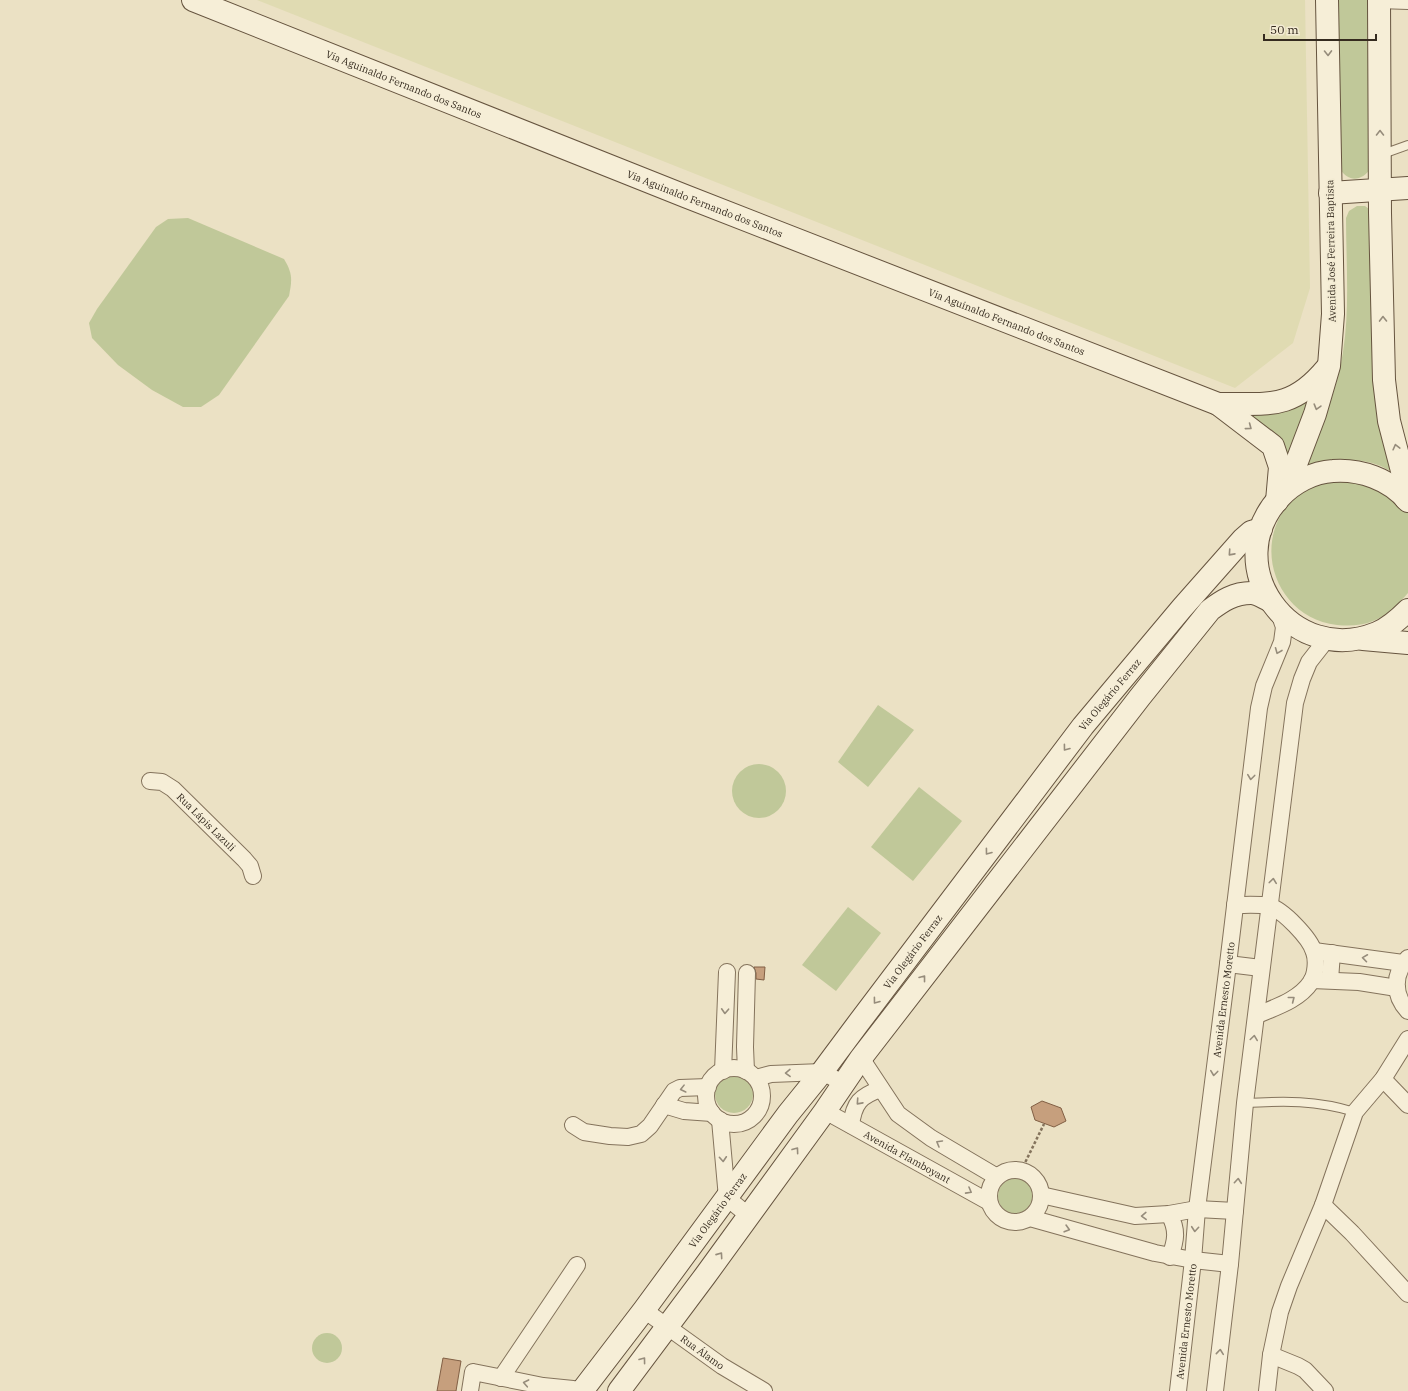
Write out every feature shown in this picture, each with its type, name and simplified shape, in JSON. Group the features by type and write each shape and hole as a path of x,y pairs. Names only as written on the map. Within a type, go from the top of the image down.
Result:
{"main road":[{"name":"Via Aguinaldo Fernando dos Santos","path":"193,0 678,193 1218,404 1273,446 1280,467 1280,497"},
{"name":"Avenida José Ferreira Baptista","path":"1280,497 1296,464 1315,414 1329,366 1333,314 1326,0"},
{"path":"1379,0 1380,190 1384,380 1389,422 1402,471 1407,500"},
{"path":"1330,193 1408,188"},
{"name":"Via Aguinaldo Fernando dos Santos","path":"1218,404 1273,403 1287,400 1303,392 1316,381 1329,366"},
{"path":"1274,606 1260,580 1256,558 1257,543 1266,516 1280,497 1291,487 1315,474 1328,471 1341,470 1361,472 1378,478 1398,491 1407,500"},
{"name":"Via Olegário Ferraz","path":"570,1390 644,1310 788,1114 822,1072 1083,726 1182,608 1243,539 1251,532 1261,529"},
{"path":"619,1391 825,1111 842,1083 1140,697 1210,610 1224,599 1252,593 1274,606 1292,624 1307,633 1327,639 1358,639 1408,643"},
{"path":"1358,639 1377,633 1395,622 1408,610"}],"street":[{"path":"1379,0 1408,1"},
{"name":"Avenida Ernesto Moretto","path":"1178,1391 1193,1260 1197,1209 1259,708 1264,686 1282,642 1284,627 1274,606"},
{"path":"1215,1391 1230,1264 1245,1103 1295,703 1309,662 1327,639"},
{"name":"Rua Lápis Lazuli","path":"150,781 162,782 173,789 244,859 250,866 254,876"},
{"path":"1235,905 1270,906 1293,922 1314,951 1316,966 1312,980 1306,987 1286,1004 1257,1015"},
{"path":"1314,951 1406,961 1399,971 1397,988 1399,998 1403,1006 1408,1011"},
{"path":"1330,980 1332,953"},
{"path":"1228,964 1262,968"},
{"path":"723,1071 727,972"},
{"path":"664,1105 684,1111 716,1117 731,1124 741,1123 751,1118 758,1110 762,1099 761,1089 751,1075 745,1047 747,973"},
{"path":"1312,980 1359,982 1397,988"},
{"path":"1267,1391 1271,1355 1280,1312 1289,1286 1323,1205 1355,1112 1383,1078 1408,1039"},
{"path":"861,1058 898,1114 931,1138 997,1177"},
{"path":"748,1216 727,1198 716,1117 707,1104 706,1093 709,1083 715,1075 723,1071 736,1068 751,1075 822,1072 842,1083"},
{"path":"1383,1078 1408,1105"},
{"path":"573,1124 584,1132 610,1136 628,1137 641,1134 650,1126 674,1091 680,1088 708,1087"},
{"path":"851,1125 852,1112 856,1104 862,1098 881,1090"},
{"name":"Avenida Flamboyant","path":"825,1111 989,1202"},
{"path":"1012,1170 1021,1171 1028,1174 1035,1180 1041,1195 1040,1204 1036,1212 1030,1218 1022,1222 1013,1223 1005,1221 992,1210 989,1202 989,1193 990,1188 997,1177 1004,1172 1012,1170"},
{"path":"1041,1195 1135,1216 1169,1214 1197,1209 1235,1212"},
{"path":"1323,1205 1352,1233 1408,1294"},
{"path":"1169,1214 1173,1221 1176,1234 1175,1243 1170,1257"},
{"path":"1030,1218 1170,1257 1230,1264"},
{"path":"501,1378 577,1265"},
{"name":"Rua Álamo","path":"644,1310 722,1366 764,1391"},
{"path":"1271,1355 1305,1370 1325,1391"},
{"path":"470,1391 473,1372 570,1390"}],"lane":[{"path":"1380,155 1408,145"},
{"path":"1245,1103 1291,1101 1310,1102 1339,1107 1355,1112"}],"path":[{"path":"1021,1171 1044,1124"}],"shaded area":[{"path":"257,0 1305,0 1310,288 1293,343 1235,388"}],"green space":[{"path":"1336,0 1368,0 1371,168 1364,176 1356,179 1347,177 1340,169"},
{"path":"1357,206 1365,206 1369,209 1395,472 1369,462 1351,460 1332,461 1305,467 1337,382 1343,352 1347,285 1346,218 1349,211"},
{"path":"188,218 284,259 291,277 289,296 219,395 201,407 183,407 152,390 118,365 92,338 89,323 97,309 156,227 168,219"},
{"path":"1314,392 1288,457 1246,414"},
{"path":"1331,479 1366,479 1408,510 1408,593 1388,613 1368,623 1337,625 1316,620 1299,609 1285,595 1276,577 1272,558 1272,538 1279,519 1291,501 1304,489 1320,481"},
{"path":"878,705 914,730 868,787 838,762"},
{"path":"759,764 769,766 778,772 784,781 786,791 784,801 778,810 769,816 759,818 749,816 740,810 734,801 732,791 734,781 740,772 749,766"},
{"path":"919,787 962,821 913,881 871,847"},
{"path":"848,907 881,933 836,991 802,965"},
{"path":"730,1075 738,1075 748,1080 752,1087 752,1101 748,1108 738,1113 730,1113 720,1108 718,1105 715,1098 715,1090 720,1080 723,1078"},
{"path":"1020,1178 1029,1183 1033,1189 1033,1203 1029,1209 1020,1214 1012,1214 1003,1209 999,1203 998,1192 1003,1183 1009,1179"},
{"path":"327,1333 338,1337 342,1348 338,1359 327,1363 316,1359 312,1348 316,1337"}],"building":[{"path":"754,967 765,967 764,980 756,979"},
{"path":"1042,1101 1061,1108 1066,1121 1054,1127 1035,1120 1031,1107"},
{"path":"443,1358 461,1361 456,1391 437,1391"}]}
